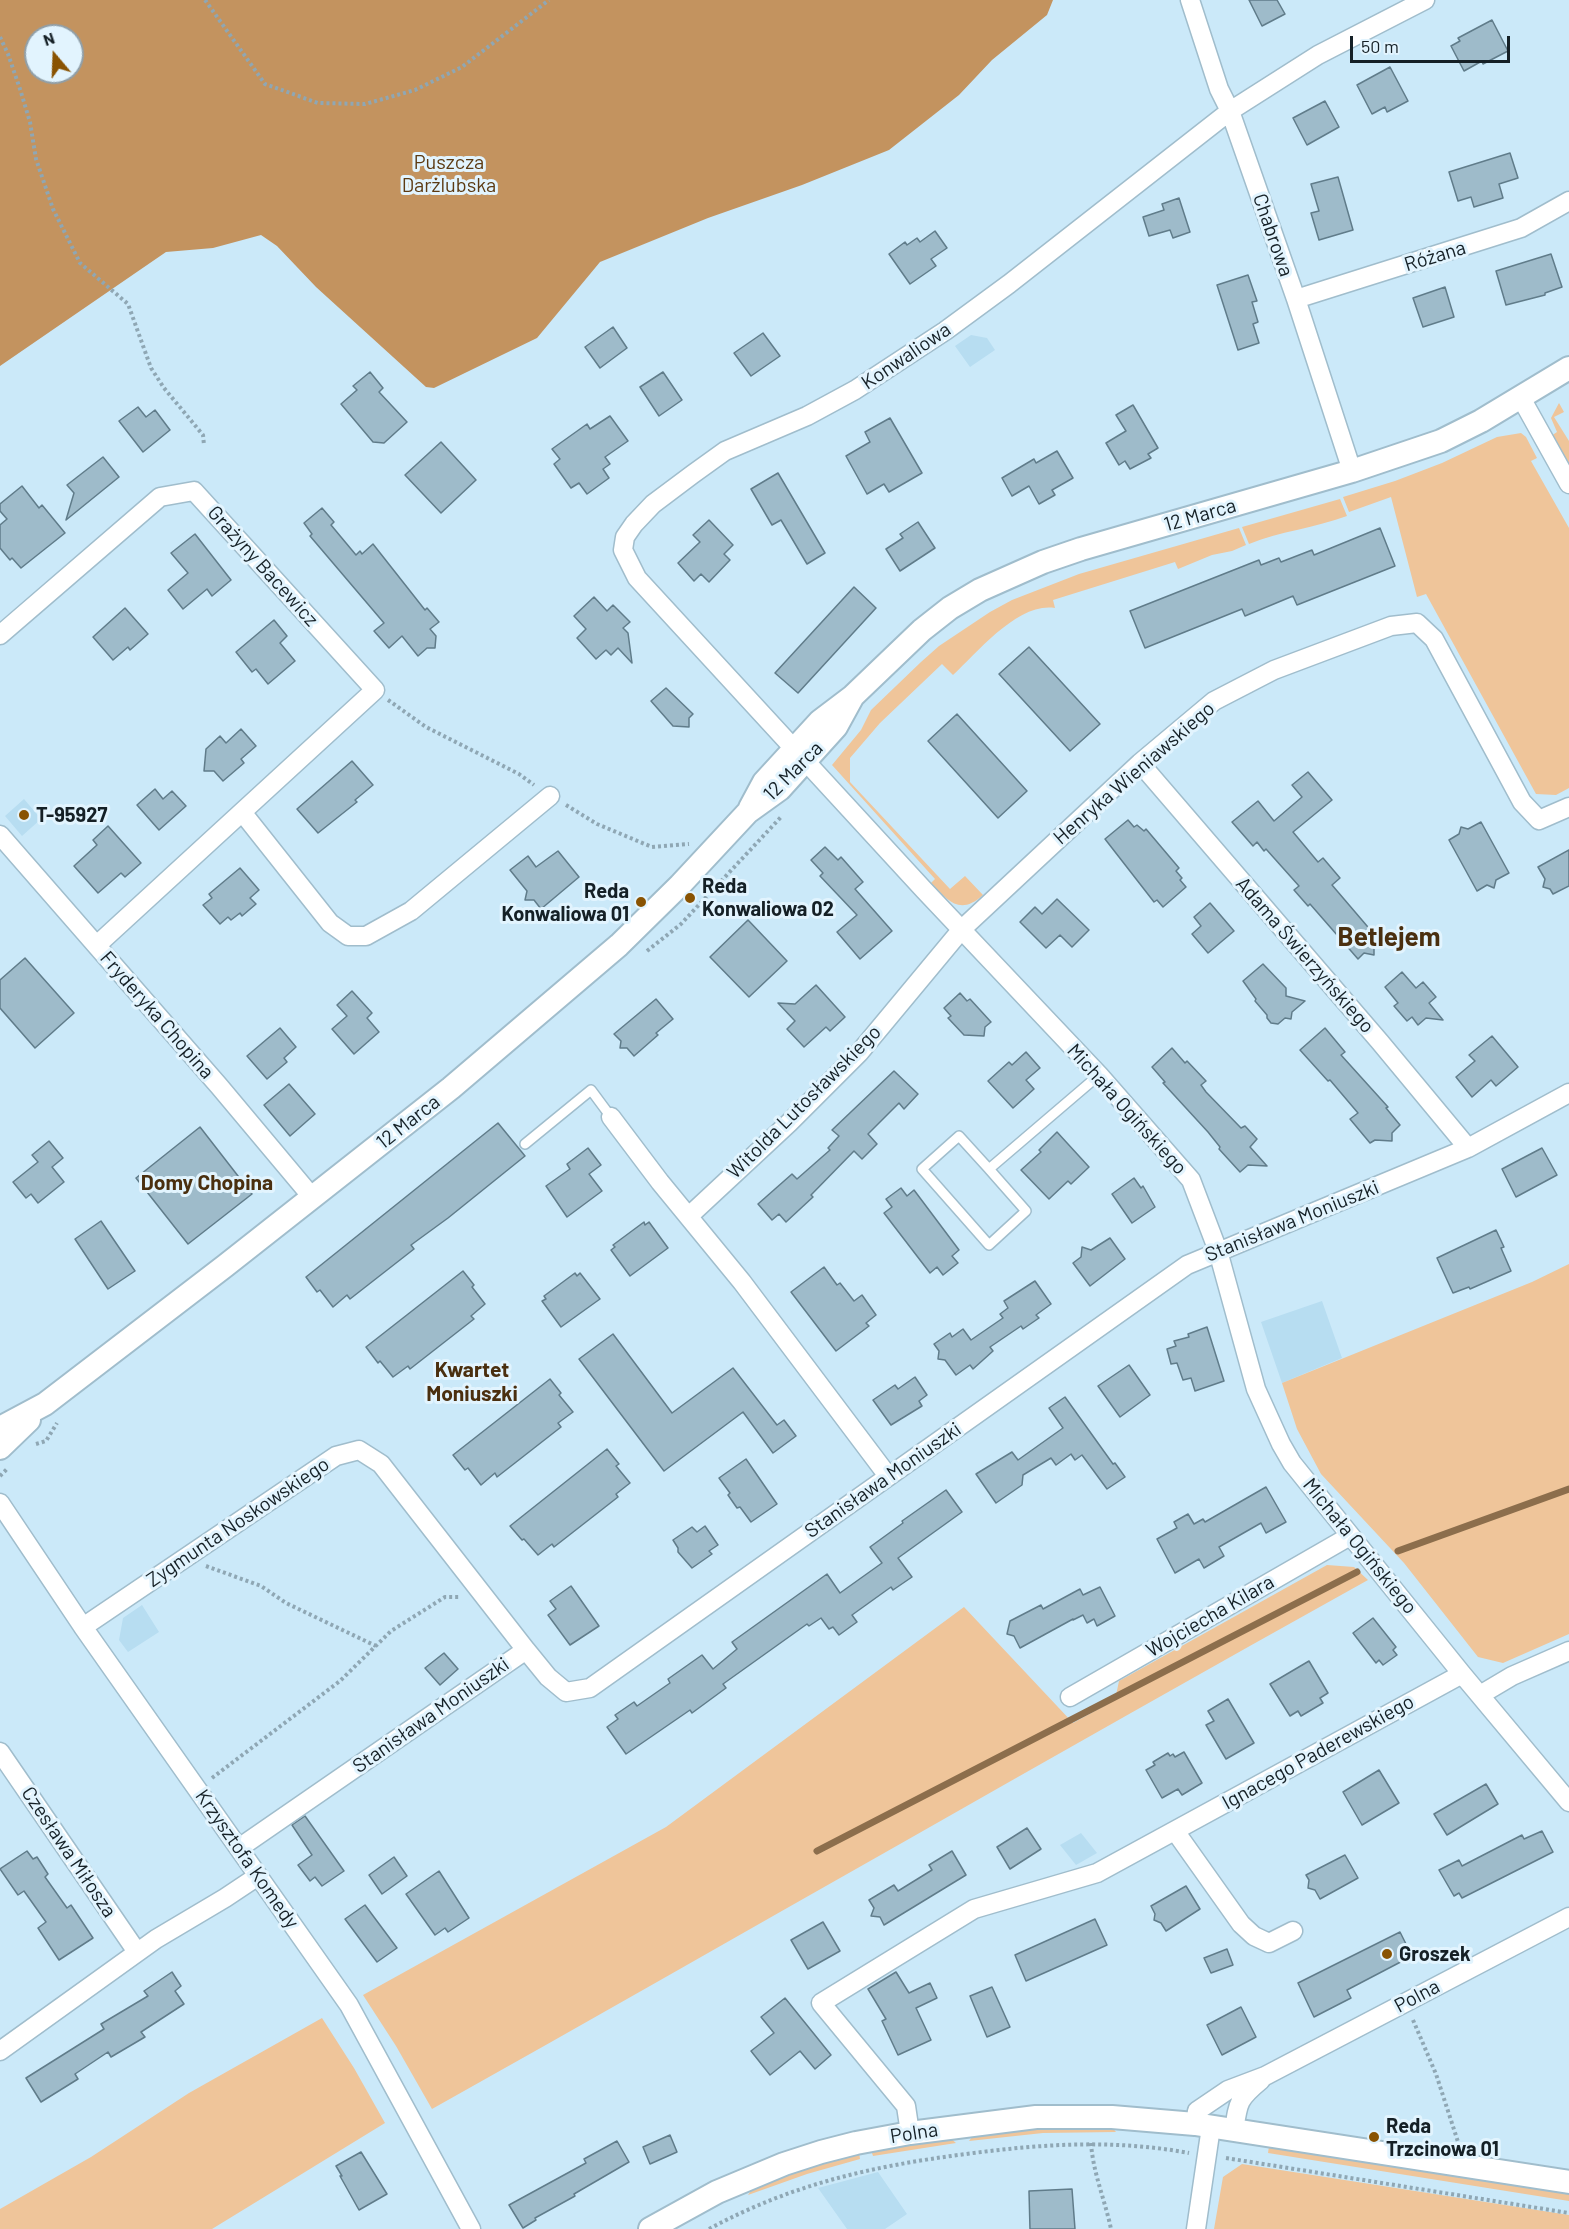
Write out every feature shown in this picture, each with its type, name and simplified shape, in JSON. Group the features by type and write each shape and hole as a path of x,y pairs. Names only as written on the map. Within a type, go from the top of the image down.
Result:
{"street":[{"name":"Chabrowa","path":"1190,0 1219,89 1230,111 1296,299 1352,471"},
{"name":"Konwaliowa","path":"799,755 637,578 623,550 625,537 634,524 653,504 725,451 807,416 855,390 945,331 1009,284 1230,111 1318,55 1425,0"},
{"name":"Różana","path":"1296,299 1521,228 1569,201"},
{"name":"12 Marca","path":"0,1448 45,1404 451,1088 619,945 680,885 748,812 776,793 799,755 836,728 853,696 896,653 936,619 980,590 1011,575 1081,549 1352,471 1441,441 1481,421 1569,368"},
{"path":"1520,396 1569,484"},
{"name":"Grażyny Bacewicz","path":"0,635 160,497 194,491 375,690"},
{"name":"Henryka Wieniawskiego","path":"962,929 1140,763 1214,701 1274,670 1390,626 1417,623 1434,639 1522,802 1539,820 1569,807"},
{"path":"97,945 375,690"},
{"name":"Michała Ogińskiego","path":"799,755 1100,1075 1191,1180 1218,1251 1256,1389 1292,1463 1462,1674 1569,1802"},
{"name":"Adama Świerzyńskiego","path":"1140,763 1468,1148"},
{"path":"242,812 330,922 348,936 366,936 411,911 550,796"},
{"name":"Fryderyka Chopina","path":"0,835 312,1197"},
{"name":"Witolda Lutosławskiego","path":"688,1216 789,1123 859,1053 962,929"},
{"name":"Stanisława Moniuszki","path":"239,1848 526,1650 548,1677 566,1692 590,1688 1187,1265 1468,1148 1569,1093"},
{"path":"611,1117 742,1282 888,1476"},
{"name":"12 Marca","path":"0,1428 45,1404"},
{"name":"Zygmunta Noskowskiego","path":"83,1627 336,1456 359,1450 381,1464 526,1650"},
{"name":"Krzysztofa Komedy","path":"0,1503 83,1627 349,2005 471,2229"},
{"name":"Wojciecha Kilara","path":"1070,1697 1350,1536"},
{"path":"1480,1695 1512,1676 1569,1651"},
{"name":"Ignacego Paderewskiego","path":"910,2133 906,2106 821,2003 974,1910 1097,1873 1462,1674"},
{"name":"Czesława Miłosza","path":"0,1752 137,1952"},
{"path":"1175,1831 1241,1924 1254,1936 1269,1943 1293,1931"},
{"path":"0,2051 137,1952 258,1876"},
{"name":"Polna","path":"1203,2126 1197,2111 1220,2095 1238,2085 1265,2076 1569,1917"},
{"name":"Polna","path":"1234,2131 1237,2106 1247,2091 1265,2076"},
{"name":"Polna","path":"650,2229 717,2192 784,2164 856,2143 910,2133 1036,2117 1112,2116 1203,2126 1569,2182"},
{"path":"1196,2229 1203,2126"}],"lane":[{"path":"989,1169 1100,1075"},
{"path":"525,1144 591,1090 611,1117"},
{"path":"959,1137 989,1169 1026,1211 990,1245 922,1169 959,1137"}],"path":[{"path":"205,0 265,84 318,103 365,104 415,90 462,67 549,0"},
{"path":"0,37 20,89 30,122 36,159 53,209 80,263 128,304 151,368 164,388 203,435 204,445"},
{"path":"375,690 426,727 519,774 597,824 652,847 694,844 686,851"},
{"path":"184,1558 261,1586 286,1603 376,1646"},
{"path":"197,1790 339,1681 391,1631 446,1597 483,1595"},
{"path":"1405,2002 1436,2074 1460,2149"},
{"path":"1090,2143 1094,2171 1111,2229"},
{"path":"709,2229 761,2203 869,2168 1018,2146 1090,2143 1154,2146 1197,2154"},
{"path":"1216,2157 1569,2213"}],"shaded area":[{"path":"971,335 987,338 995,350 970,367 955,346"},
{"path":"1559,403 1564,412 1554,417 1569,441 1569,467 1551,436 1557,432 1551,418"},
{"path":"1521,433 1526,437 1537,458 1531,461 1569,528 1569,788 1556,795 1536,794 1426,594 1417,597 1391,497 1349,512 1343,497 1442,463 1497,437"},
{"path":"1340,499 1347,516 1323,524 1249,544 1242,527"},
{"path":"1239,528 1246,545 1232,551 1212,555 1178,569 1175,562 1053,600 1055,608 1041,608 1013,620 953,675 942,664 880,723 850,758 850,782 950,889 965,876 983,895 968,905 955,904 949,900 931,883 935,879 832,765 861,730 871,710 939,646 1012,600 1079,574"},
{"path":"24,799 41,819 22,836 5,816"},
{"path":"1569,1264 1569,1634 1503,1663 1478,1657 1404,1563 1321,1474 1297,1429 1282,1383 1532,1282"},
{"path":"1322,1301 1342,1358 1282,1383 1261,1322"},
{"path":"1327,1565 1354,1567 1368,1580 432,2109 396,2046 363,1995 666,1827 964,1607 1073,1723 1115,1700 1119,1681"},
{"path":"142,1605 159,1632 128,1652 119,1640 123,1618"},
{"path":"1081,1833 1097,1853 1076,1865 1060,1845"},
{"path":"322,2018 385,2123 212,2229 0,2229 0,2209 91,2157 189,2093"},
{"path":"1111,2126 1116,2132 1043,2133 969,2141 975,2133 1009,2129"},
{"path":"949,2137 956,2143 873,2156 871,2150"},
{"path":"1269,2146 1569,2191 1569,2201 1268,2153"},
{"path":"859,2152 860,2159 807,2174 748,2195 753,2187"},
{"path":"1242,2164 1569,2215 1569,2229 1214,2229 1223,2177"},
{"path":"878,2172 907,2214 885,2229 847,2229 818,2188"}],"green space":[{"name":"Puszcza Darżlubska","path":"0,0 1053,0 1047,15 992,60 959,95 889,150 802,185 708,218 600,262 537,338 434,388 426,387 316,287 277,246 261,235 213,248 166,252 0,366"}],"building":[{"path":"1249,0 1277,0 1285,14 1262,26"},
{"path":"1492,20 1508,51 1464,71 1451,46 1460,41 1458,38"},
{"path":"1390,67 1408,101 1387,112 1385,107 1372,114 1357,85"},
{"path":"1325,101 1339,127 1307,145 1293,118"},
{"path":"1510,153 1518,178 1499,184 1503,198 1474,207 1471,197 1458,201 1449,172"},
{"path":"1338,177 1353,230 1319,240 1311,213 1319,211 1311,184"},
{"path":"1179,198 1190,232 1173,238 1170,230 1149,236 1143,217 1164,210 1162,204"},
{"path":"935,231 947,248 931,259 936,266 910,284 889,254 905,242 907,245 917,238 920,242"},
{"path":"1551,254 1562,287 1545,293 1545,295 1506,305 1496,271"},
{"path":"1248,275 1257,301 1252,302 1258,322 1253,324 1259,343 1238,350 1217,285"},
{"path":"1445,287 1454,317 1423,327 1413,298"},
{"path":"613,327 627,348 600,368 585,347"},
{"path":"763,333 780,356 751,376 734,353"},
{"path":"370,372 383,388 379,392 407,422 384,443 373,442 341,404 357,390 353,386"},
{"path":"663,372 682,400 659,416 640,387"},
{"path":"1133,405 1158,448 1148,454 1151,458 1130,469 1125,461 1119,465 1106,443 1126,431 1116,415"},
{"path":"138,407 146,417 155,410 170,430 143,452 119,421"},
{"path":"610,416 628,441 605,457 610,464 603,469 609,478 587,494 579,483 571,488 554,464 560,459 552,449 587,424 590,429"},
{"path":"890,418 922,473 889,492 884,484 867,494 846,456 870,442 865,432"},
{"path":"441,442 476,480 441,513 405,475"},
{"path":"1057,451 1073,478 1052,490 1055,495 1039,504 1029,486 1012,496 1002,478 1034,459 1036,463"},
{"path":"103,457 119,477 66,520 74,493 67,485"},
{"path":"778,473 825,553 807,564 781,520 772,525 751,489"},
{"path":"22,486 39,508 42,505 65,533 21,568 0,548 0,525 7,519 0,511 0,504"},
{"path":"322,508 334,522 331,525 356,555 360,551 362,554 373,544 425,610 427,608 439,622 430,629 436,636 435,648 427,648 418,656 402,636 389,648 374,631 384,623 310,536 312,534 304,523"},
{"path":"709,520 733,545 724,554 730,560 709,582 701,574 694,581 678,563 700,542 693,535"},
{"path":"918,522 935,548 900,571 886,549 903,538 900,534"},
{"path":"1380,528 1395,566 1297,605 1293,596 1245,616 1242,609 1145,648 1130,611 1259,560 1261,565 1279,558 1281,562 1312,550 1314,555"},
{"path":"195,534 231,580 212,596 207,589 183,609 168,590 188,573 171,553"},
{"path":"854,587 876,608 798,693 775,673"},
{"path":"594,597 607,611 613,605 630,622 623,628 628,633 632,663 618,648 611,655 606,650 596,659 577,638 586,629 574,616"},
{"path":"125,608 148,634 130,650 128,647 113,660 93,637"},
{"path":"274,620 287,636 280,643 295,661 268,684 256,669 252,672 236,652"},
{"path":"1029,647 1100,724 1070,751 999,674"},
{"path":"666,688 693,714 689,718 689,727 673,726 651,701"},
{"path":"957,714 1027,791 998,818 928,741"},
{"path":"241,729 256,746 241,759 244,763 223,781 214,771 204,771 206,749 220,736 226,743"},
{"path":"352,761 373,785 355,800 357,802 318,833 297,809"},
{"path":"1308,772 1332,800 1293,832 1318,862 1323,858 1340,878 1332,885 1379,940 1374,945 1374,955 1364,953 1358,959 1310,904 1308,906 1294,890 1299,886 1266,849 1264,851 1257,842 1253,846 1232,822 1258,801 1274,821 1302,797 1292,785"},
{"path":"155,789 163,799 172,791 186,806 159,830 137,805"},
{"path":"1128,820 1134,827 1137,825 1144,831 1146,829 1179,868 1176,871 1186,887 1163,907 1157,900 1154,902 1105,839"},
{"path":"1481,822 1509,873 1496,880 1494,888 1487,885 1477,891 1449,840 1459,834 1461,827 1468,829"},
{"path":"108,826 141,863 125,877 121,873 98,893 74,866 97,845 93,840"},
{"path":"825,847 838,860 841,857 863,882 855,889 892,931 860,959 837,932 857,915 820,876 823,873 811,860"},
{"path":"1569,850 1569,886 1553,894 1550,889 1543,887 1545,879 1538,867"},
{"path":"558,851 579,877 541,909 534,900 525,900 527,891 510,870 528,856 536,867"},
{"path":"240,868 259,890 250,898 256,904 242,916 240,913 231,920 228,917 220,924 203,905 212,898 209,894"},
{"path":"1057,899 1089,930 1072,947 1060,935 1046,948 1020,922 1035,907 1042,914"},
{"path":"1210,903 1234,931 1208,953 1192,934 1201,926 1194,917"},
{"path":"748,920 787,961 749,997 710,957"},
{"path":"25,958 74,1013 35,1048 0,1008 0,980"},
{"path":"1263,964 1286,988 1286,996 1305,1001 1292,1012 1291,1019 1285,1018 1278,1024 1271,1023 1243,981"},
{"path":"1402,972 1416,988 1423,982 1436,997 1429,1003 1443,1020 1426,1018 1418,1025 1412,1017 1407,1021 1394,1006 1398,1003 1385,987"},
{"path":"816,985 845,1017 830,1031 826,1027 804,1047 787,1029 795,1021 778,1003 795,1004"},
{"path":"352,991 372,1013 367,1018 379,1032 354,1054 332,1029 347,1016 337,1005"},
{"path":"960,993 967,1001 970,999 991,1022 985,1027 984,1036 964,1035 948,1018 951,1016 944,1008"},
{"path":"656,999 673,1019 634,1056 627,1048 620,1048 621,1041 614,1034"},
{"path":"280,1028 296,1047 284,1058 287,1062 267,1079 247,1056"},
{"path":"1325,1028 1345,1052 1341,1055 1388,1107 1386,1108 1400,1125 1392,1133 1392,1141 1375,1140 1370,1143 1350,1119 1358,1113 1300,1050"},
{"path":"1492,1036 1518,1067 1496,1086 1491,1080 1472,1097 1456,1077 1475,1061 1469,1055"},
{"path":"1172,1048 1206,1081 1201,1085 1206,1092 1241,1128 1245,1126 1257,1139 1250,1147 1267,1166 1248,1165 1240,1172 1219,1149 1220,1147 1208,1132 1163,1083 1165,1082 1152,1067"},
{"path":"1026,1052 1040,1068 1026,1080 1034,1089 1013,1108 988,1081 1009,1062 1012,1065"},
{"path":"894,1071 918,1094 904,1109 899,1103 868,1134 877,1144 862,1159 854,1151 811,1195 813,1197 786,1222 779,1214 772,1220 758,1204 792,1174 797,1179 830,1150 828,1148 839,1136 832,1130"},
{"path":"289,1084 315,1114 290,1136 264,1105"},
{"path":"498,1123 525,1156 411,1245 414,1249 350,1299 347,1295 333,1307 320,1290 317,1292 306,1277"},
{"path":"200,1127 252,1194 188,1244 136,1178"},
{"path":"1057,1132 1089,1167 1071,1184 1068,1181 1049,1199 1021,1170 1041,1152 1039,1150"},
{"path":"49,1141 63,1158 52,1167 64,1182 38,1203 31,1194 26,1198 13,1182 38,1162 32,1155"},
{"path":"588,1148 601,1165 589,1174 602,1191 567,1217 546,1186 570,1169 567,1164"},
{"path":"1542,1148 1557,1175 1516,1197 1502,1169"},
{"path":"1134,1178 1141,1188 1143,1186 1155,1207 1132,1223 1112,1194"},
{"path":"901,1188 907,1196 914,1190 959,1250 952,1256 958,1263 943,1275 937,1267 930,1273 884,1213 892,1207 886,1199"},
{"path":"101,1221 135,1271 108,1289 75,1239"},
{"path":"644,1222 645,1225 649,1222 668,1248 630,1276 611,1250 615,1247 613,1245"},
{"path":"1496,1230 1511,1271 1470,1289 1469,1287 1453,1293 1437,1258"},
{"path":"1110,1238 1125,1259 1090,1286 1073,1263 1081,1257 1082,1247 1091,1250"},
{"path":"824,1267 837,1285 840,1283 854,1301 862,1295 876,1315 866,1323 869,1326 836,1351 791,1292"},
{"path":"463,1271 485,1304 471,1316 474,1319 410,1369 408,1366 393,1377 366,1347"},
{"path":"575,1273 577,1276 580,1273 600,1299 561,1327 542,1301 546,1299 544,1296"},
{"path":"1035,1281 1051,1304 1036,1315 1039,1318 1023,1329 1021,1326 990,1347 993,1351 973,1369 970,1365 956,1375 945,1360 938,1359 939,1351 934,1344 950,1333 952,1337 963,1329 971,1340 1003,1318 1000,1314 1008,1308 1004,1301"},
{"path":"1207,1327 1224,1381 1195,1391 1191,1378 1183,1380 1177,1363 1171,1364 1167,1349 1176,1346 1174,1341 1189,1337 1188,1334"},
{"path":"613,1334 672,1413 733,1368 777,1425 784,1420 796,1436 773,1453 743,1412 664,1471 579,1359"},
{"path":"1129,1365 1150,1395 1120,1417 1098,1386"},
{"path":"915,1377 927,1395 919,1401 922,1406 891,1425 873,1400 895,1385 898,1389"},
{"path":"550,1379 573,1412 558,1423 561,1427 497,1477 495,1473 481,1485 468,1468 465,1470 453,1455"},
{"path":"1065,1397 1125,1477 1107,1489 1082,1455 1075,1460 1071,1454 1056,1465 1051,1458 1023,1475 1022,1485 996,1503 976,1474 1012,1452 1018,1460 1063,1428 1049,1408"},
{"path":"607,1449 619,1464 616,1466 630,1483 616,1494 618,1497 554,1547 552,1544 538,1555 510,1526"},
{"path":"746,1459 777,1504 751,1522 740,1507 737,1508 719,1478"},
{"path":"1266,1487 1286,1522 1266,1533 1261,1523 1219,1547 1224,1556 1204,1568 1199,1559 1175,1573 1157,1539 1177,1528 1174,1522 1188,1514 1194,1524 1203,1519 1205,1522"},
{"path":"946,1490 962,1512 898,1558 912,1577 893,1590 891,1587 852,1615 857,1622 839,1635 833,1627 829,1629 821,1618 809,1626 807,1624 723,1684 726,1688 692,1713 690,1710 626,1754 607,1727 618,1719 615,1715 634,1702 637,1706 670,1683 668,1679 702,1655 713,1669 737,1649 732,1642 827,1574 840,1593 882,1563 870,1547"},
{"path":"705,1526 718,1545 709,1551 712,1554 692,1568 678,1552 673,1540 692,1527 697,1532"},
{"path":"571,1586 599,1626 570,1645 548,1615 556,1609 550,1601"},
{"path":"1100,1587 1115,1616 1097,1626 1094,1619 1087,1623 1083,1615 1020,1648 1014,1636 1007,1634 1010,1621 1041,1605 1043,1609 1080,1589 1083,1595"},
{"path":"1373,1618 1396,1647 1393,1650 1397,1655 1383,1665 1379,1660 1376,1663 1353,1633"},
{"path":"444,1653 458,1669 440,1685 425,1668"},
{"path":"1309,1661 1328,1693 1320,1698 1323,1703 1301,1716 1298,1711 1290,1716 1270,1684"},
{"path":"1228,1699 1254,1743 1226,1759 1206,1725 1214,1721 1208,1711"},
{"path":"1184,1752 1202,1783 1182,1795 1178,1789 1162,1798 1146,1770 1155,1765 1153,1762 1168,1753 1175,1757"},
{"path":"1379,1770 1399,1803 1362,1825 1343,1792"},
{"path":"1486,1784 1498,1804 1447,1835 1434,1814"},
{"path":"305,1816 344,1871 322,1886 315,1877 310,1881 298,1865 312,1855 292,1825"},
{"path":"1027,1828 1041,1849 1010,1869 997,1847"},
{"path":"1542,1831 1553,1852 1462,1898 1459,1893 1454,1896 1439,1870 1459,1860 1462,1866 1522,1835 1524,1839"},
{"path":"27,1851 33,1859 37,1857 48,1874 45,1877 67,1908 71,1905 93,1938 59,1960 38,1928 46,1922 24,1891 18,1895 0,1869"},
{"path":"952,1851 966,1875 884,1925 880,1917 871,1916 874,1908 869,1900 894,1885 898,1891 932,1870 929,1865"},
{"path":"1345,1855 1358,1878 1320,1899 1315,1890 1308,1888 1309,1880 1306,1875"},
{"path":"394,1857 407,1876 382,1894 369,1875"},
{"path":"439,1871 469,1918 448,1932 445,1928 435,1935 406,1894"},
{"path":"1186,1886 1200,1909 1166,1931 1161,1923 1154,1920 1155,1914 1151,1906"},
{"path":"365,1905 397,1948 377,1962 345,1919"},
{"path":"1095,1919 1107,1945 1026,1981 1015,1955"},
{"path":"823,1922 840,1951 808,1969 791,1940"},
{"path":"1400,1932 1412,1956 1347,1990 1351,1998 1314,2017 1298,1983"},
{"path":"1227,1949 1233,1965 1211,1973 1204,1958"},
{"path":"172,1972 181,1986 175,1991 184,2004 141,2032 145,2037 111,2057 108,2052 75,2074 78,2079 41,2102 26,2078 104,2029 101,2024 148,1996 144,1991"},
{"path":"896,1972 909,1993 930,1983 937,1998 916,2008 931,2040 898,2055 882,2021 886,2019 868,1989"},
{"path":"992,1987 1010,2027 987,2037 970,1996"},
{"path":"785,1998 831,2055 815,2069 800,2051 770,2075 751,2051 774,2033 761,2017"},
{"path":"1241,2007 1256,2037 1222,2055 1207,2025"},
{"path":"670,2135 677,2152 650,2164 643,2147"},
{"path":"617,2141 629,2162 535,2218 536,2220 523,2228 509,2205 586,2163 584,2159"},
{"path":"361,2152 387,2194 359,2210 336,2166"},
{"path":"1072,2189 1075,2229 1030,2229 1029,2191"}],"waterway":[{"path":"1398,1551 1569,1489"},
{"path":"817,1851 1357,1572"}],"place":[{"name":"T-95927","path":"24,815"},
{"name":"Reda Konwaliowa 02","path":"690,898"},
{"name":"Reda Konwaliowa 01","path":"641,902"},
{"name":"Groszek","path":"1387,1954"},
{"name":"Reda Trzcinowa 01","path":"1374,2137"}],"district":[{"name":"Betlejem","path":"1389,937"},
{"name":"Domy Chopina","path":"207,1183"},
{"name":"Kwartet Moniuszki","path":"472,1382"}]}
